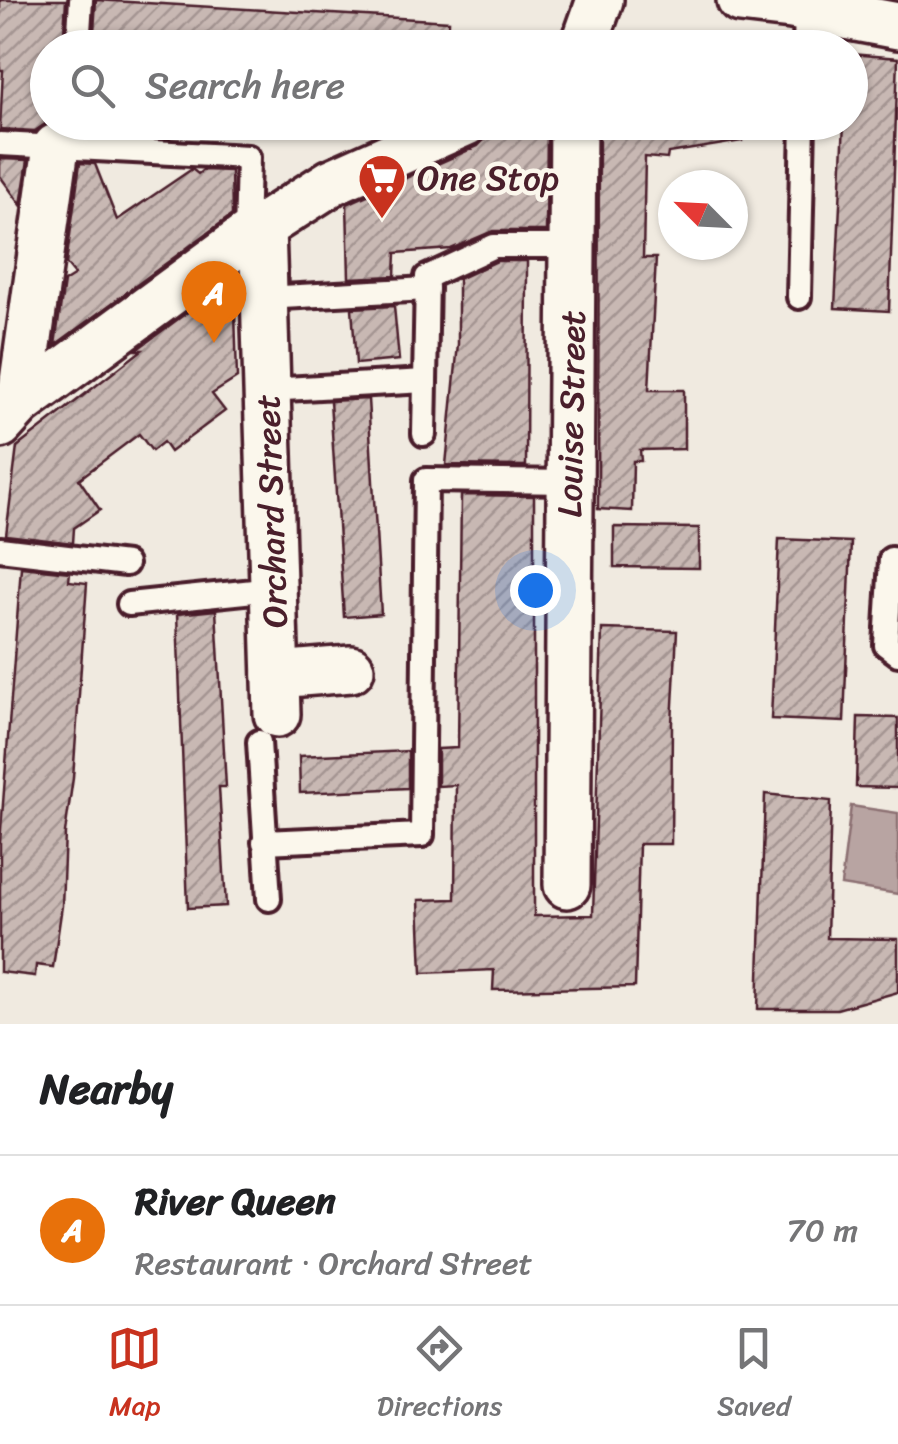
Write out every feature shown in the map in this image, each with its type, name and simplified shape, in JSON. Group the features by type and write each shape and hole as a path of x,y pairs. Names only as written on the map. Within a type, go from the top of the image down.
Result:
{"street":[{"path":"590,30 600,0"},
{"path":"740,0 799,16 898,26"},
{"path":"10,414 67,140"},
{"path":"10,414 254,232 332,182 426,140"},
{"name":"Louise Street","path":"566,885 573,140"},
{"name":"Orchard Street","path":"254,232 264,298 273,588 271,710 351,668"}],"lane":[{"path":"79,30 81,0"},
{"path":"0,144 54,140"},
{"path":"77,140 248,157 254,232"},
{"path":"799,297 803,140"},
{"path":"424,434 427,276 494,246 572,246"},
{"path":"264,298 427,289"},
{"path":"267,390 425,381"},
{"path":"264,842 422,835 426,480 570,482"},
{"path":"0,549 126,564"},
{"path":"891,559 886,645 898,654"},
{"path":"129,604 273,588"},
{"path":"268,898 264,842 271,710"}],"shaded area":[{"path":"851,806 898,813 898,894 841,885"}],"building":[{"path":"0,0 66,0 64,30 30,30 30,131 0,129"},
{"path":"96,0 449,21 449,30 94,30"},
{"path":"868,56 898,58 889,311 835,308 843,140 868,140"},
{"path":"484,140 547,140 546,231 493,231 451,249 396,253 395,276 349,278 347,204 478,146"},
{"path":"599,140 742,140 668,153 667,159 645,157 643,258 656,258 649,390 684,390 684,449 640,450 641,461 633,461 632,511 598,509"},
{"path":"0,159 28,160 21,205 0,176"},
{"path":"80,163 95,164 117,220 192,169 198,174 203,170 231,171 232,215 55,345 64,282 75,275 66,264"},
{"path":"497,261 527,261 526,466 446,465 458,344 458,279"},
{"path":"234,278 237,378 212,394 225,411 170,452 163,442 152,451 139,434 79,479 100,510 74,528 73,543 6,535 17,447 142,350 136,350"},
{"path":"394,306 399,360 356,364 352,308"},
{"path":"368,399 381,614 344,617 330,401"},
{"path":"461,495 534,496 534,916 593,915 602,629 677,631 671,844 639,844 635,987 493,990 494,970 422,973 419,900 455,899 456,785 438,786 438,749 458,748"},
{"path":"614,527 699,528 699,568 614,567"},
{"path":"779,539 851,542 844,722 771,719"},
{"path":"21,567 70,572 69,581 87,583 62,906 53,967 36,965 35,976 0,972 0,843"},
{"path":"216,610 226,787 219,787 226,906 188,908 177,614"},
{"path":"858,717 898,718 898,788 856,787"},
{"path":"408,751 408,788 300,793 299,756"},
{"path":"765,794 831,801 827,938 898,939 898,992 837,1009 758,1009"}],"place":[{"name":"One Stop","path":"382,220"},
{"name":"River Queen","path":"214,343"}]}
